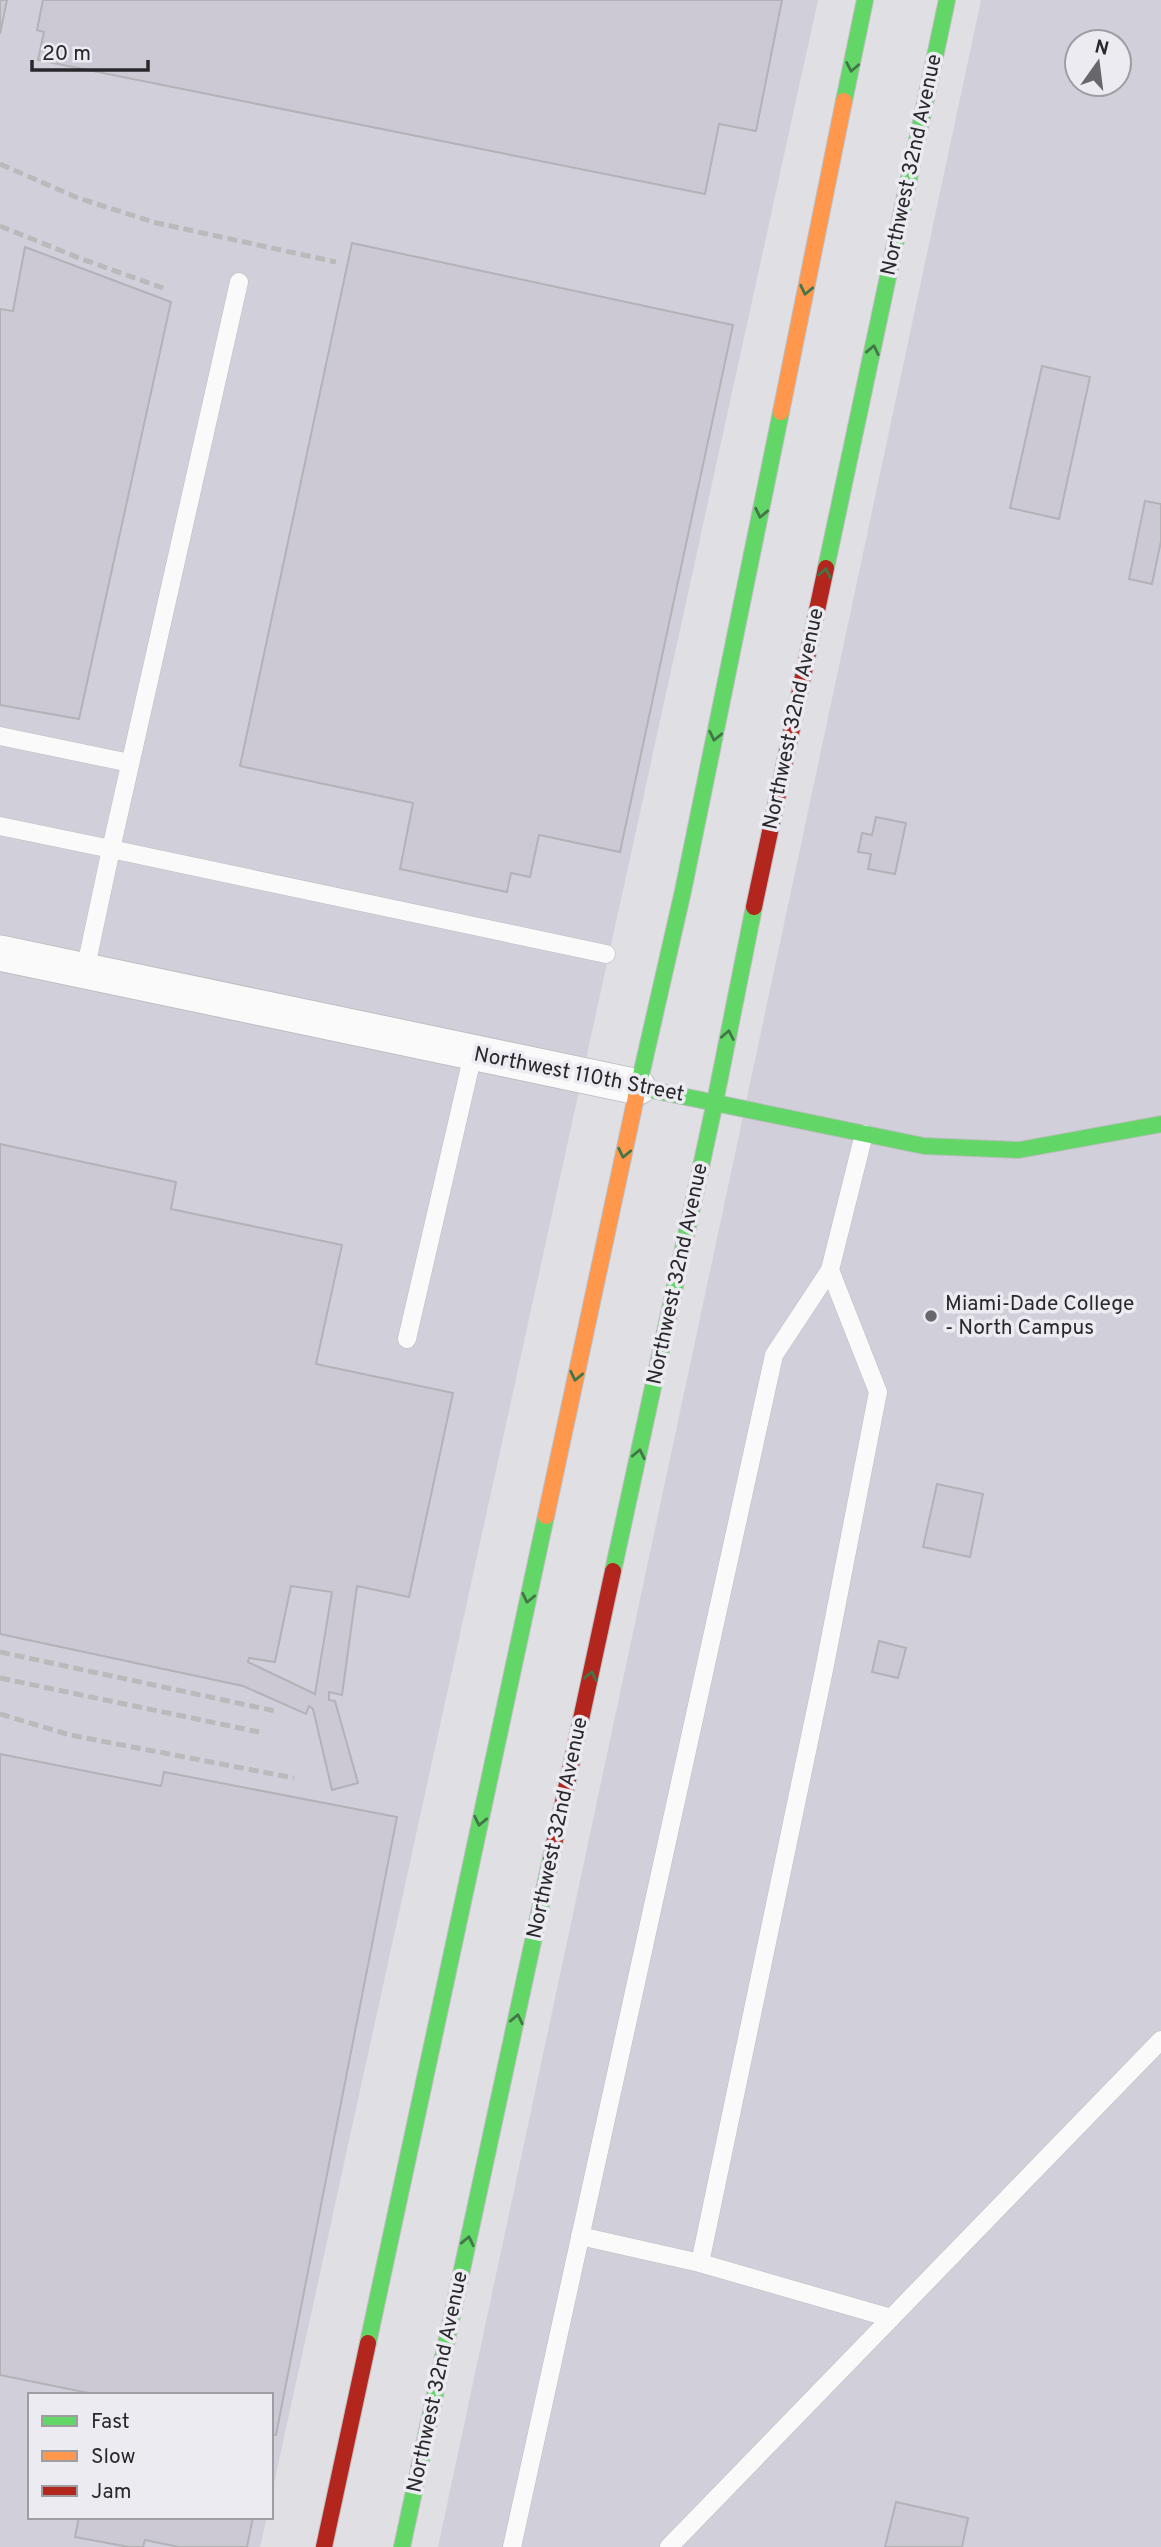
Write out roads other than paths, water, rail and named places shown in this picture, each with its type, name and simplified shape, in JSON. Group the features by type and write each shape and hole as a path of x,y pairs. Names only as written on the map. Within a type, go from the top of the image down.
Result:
{"main road":[{"path":"324,2547 638,1087 683,891 865,0"},
{"name":"Northwest 32nd Avenue","path":"402,2547 715,1102 947,0"},
{"name":"Northwest 110th Street","path":"638,1087 924,1146 1019,1150 1161,1124"}],"street":[{"name":"Northwest 110th Street","path":"0,953 638,1087"}],"lane":[{"path":"85,971 239,282"},
{"path":"0,736 130,763"},
{"path":"0,826 606,954"},
{"path":"407,1339 473,1054"},
{"path":"512,2547 774,1355 831,1270 864,1134"},
{"path":"700,2263 824,1670 878,1392 831,1270"},
{"path":"669,2547 1161,2040"},
{"path":"580,2236 700,2263 891,2318"}],"railway":[{"path":"0,164 78,198 157,223 336,262"},
{"path":"0,226 163,288"},
{"path":"0,1652 275,1711"},
{"path":"0,1678 259,1732"},
{"path":"0,1714 70,1735 294,1778"}],"place":[{"name":"Miami-Dade College - North Campus","path":"931,1316"}]}
